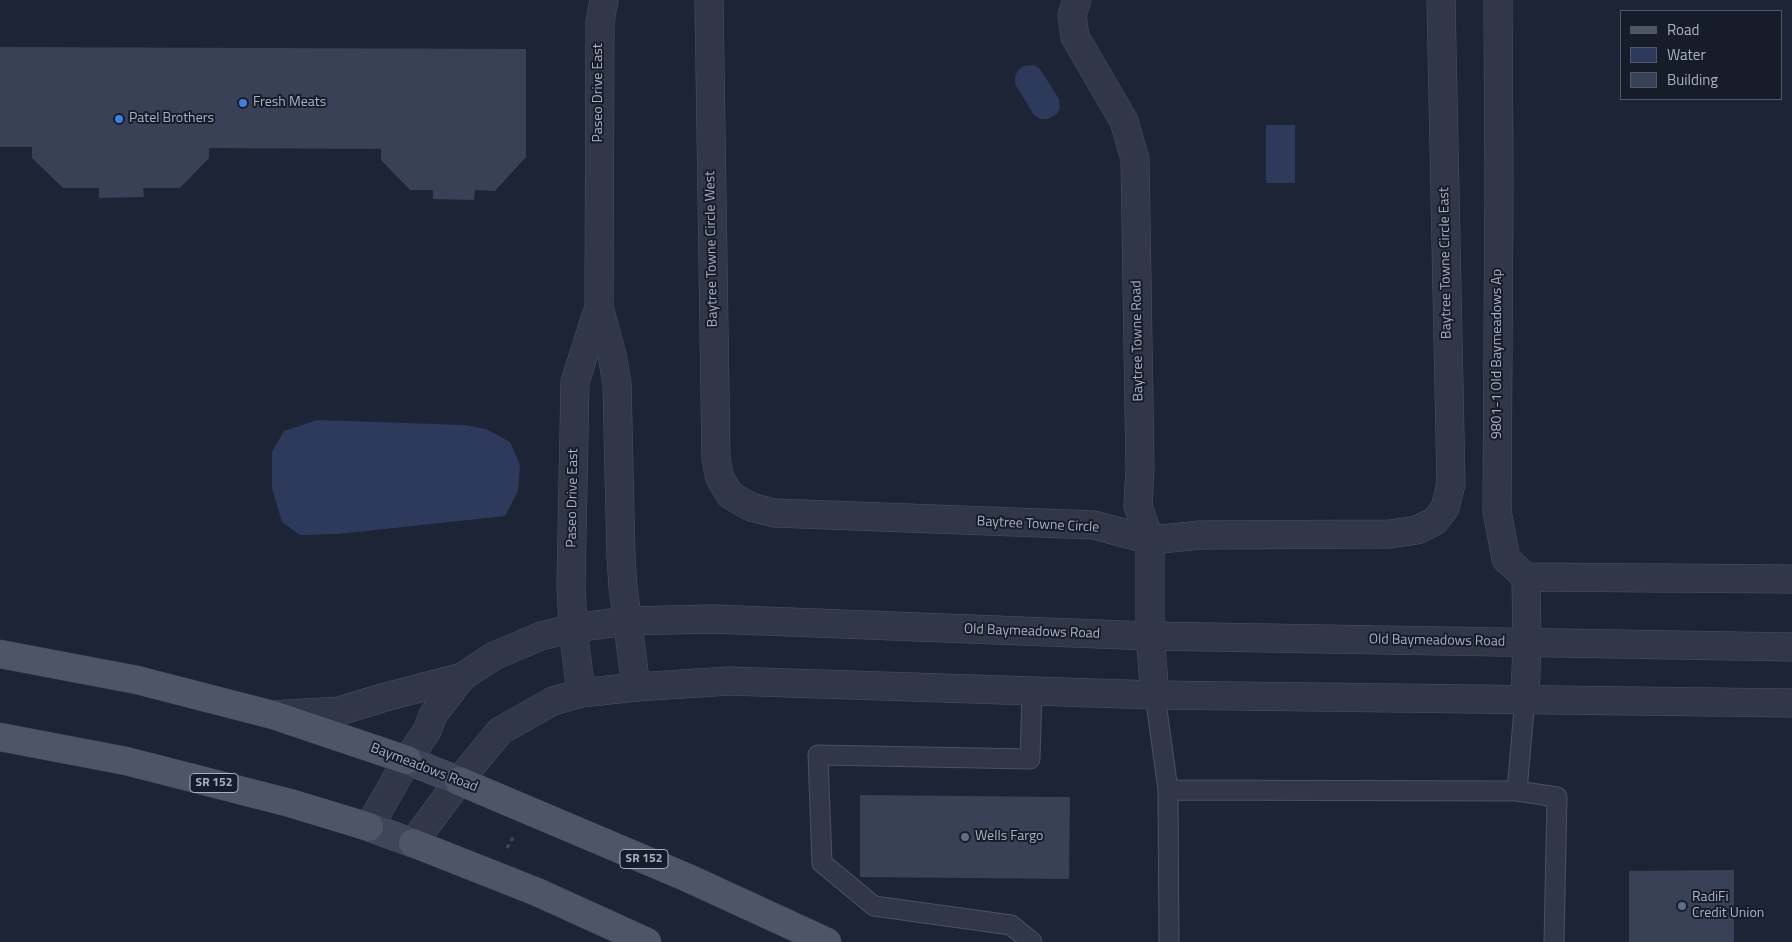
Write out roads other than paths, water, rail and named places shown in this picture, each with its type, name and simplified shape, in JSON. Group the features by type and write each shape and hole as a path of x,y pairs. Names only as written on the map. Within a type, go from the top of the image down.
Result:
{"main road":[{"name":"Baymeadows Road","path":"0,654 137,680 273,715 407,760 688,878 827,942"},
{"name":"SR 152","path":"0,737 126,761 290,803 368,827 413,842 537,892 647,942"}],"street":[{"name":"Paseo Drive East","path":"604,0 600,22 599,307 612,355 617,384 621,557 636,687"},
{"name":"Baytree Towne Circle West","path":"709,0 716,459 720,478 730,495"},
{"name":"Baytree Towne Road","path":"1077,0 1072,14 1075,36 1124,121 1135,159 1140,468 1138,506 1150,540 1150,636 1155,695"},
{"name":"Baytree Towne Circle East","path":"1435,521 1446,508 1450,484 1441,0"},
{"name":"9801-1 Old Baymeadows Ap","path":"1498,0 1499,185 1496,511 1506,559 1526,577"},
{"name":"Paseo Drive East","path":"581,693 571,585 575,382 599,307"},
{"name":"Baytree Towne Circle","path":"730,495 751,508 774,513 1094,525 1150,540 1201,535 1390,534 1417,530 1435,521"},
{"path":"1525,698 1526,577 1792,579"},
{"name":"Old Baymeadows Road","path":"368,827 407,760 427,731 433,715 462,677 494,656 541,636 574,628 627,621 713,619 1150,636 1792,647"},
{"path":"273,715 339,711 462,677"},
{"path":"413,842 500,731 553,702 581,693 636,687 729,681 1155,695 1525,698 1792,703"}],"lane":[{"path":"1032,691 1030,759 818,756 822,863 874,906 1011,925 1032,942"},
{"path":"1155,695 1168,790 1169,942"},
{"path":"1517,791 1525,698"},
{"path":"1168,790 1517,791 1557,797 1554,942"}],"water":[{"path":"1034,65 1040,69 1059,99 1060,107 1057,114 1048,119 1040,119 1034,115 1015,84 1018,70 1024,66"},
{"path":"1266,125 1295,125 1295,183 1266,183"},
{"path":"317,420 465,425 486,429 510,442 520,465 518,491 505,516 338,534 300,535 282,522 272,488 272,452 284,431"}],"place":[{"name":"Fresh Meats","path":"243,103"},
{"name":"Patel Brothers","path":"119,119"},
{"name":"Wells Fargo","path":"965,837"},
{"name":"RadiFi Credit Union","path":"1682,906"}]}
